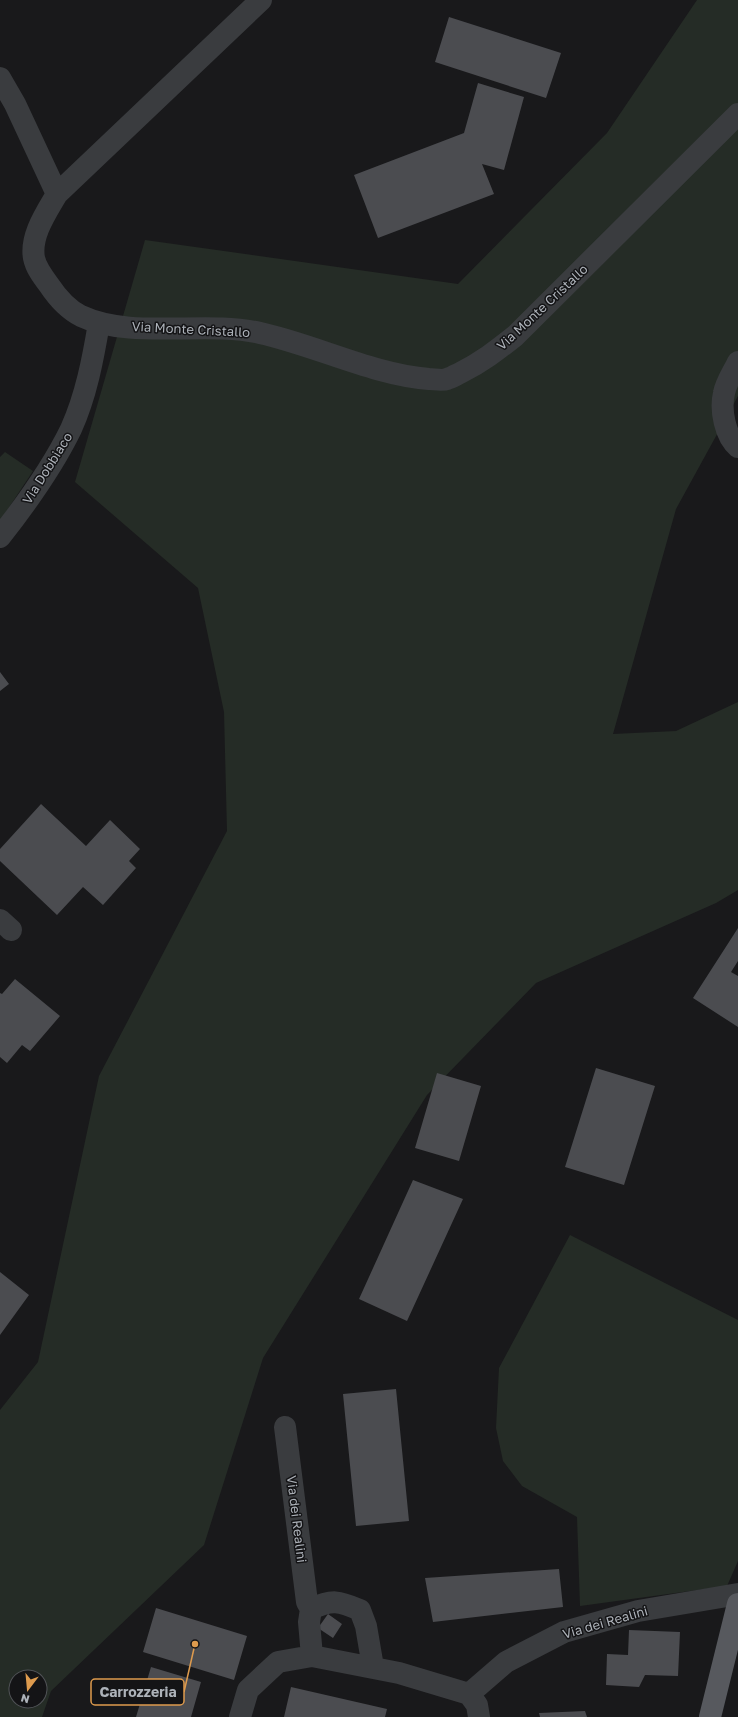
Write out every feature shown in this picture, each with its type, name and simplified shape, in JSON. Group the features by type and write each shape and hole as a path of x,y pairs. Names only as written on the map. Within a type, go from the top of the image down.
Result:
{"main road":[{"path":"710,1717 738,1604"}],"street":[{"name":"Via Monte Cristallo","path":"261,0 57,194 43,218 35,241 34,258 41,275 60,300 80,315 99,323 159,328 206,327 257,332 288,339 406,377 446,380 480,364 515,336 738,114"},
{"path":"0,78 8,107 57,194"},
{"name":"Via Dobbiaco","path":"0,537 54,460 71,428 86,386 99,323"},
{"path":"738,362 724,393 723,423 732,443 738,447"},
{"name":"Via dei Realini","path":"285,1427 307,1602 311,1610 309,1622 312,1656"},
{"name":"Via dei Realini","path":"469,1694 506,1662 564,1632 638,1610 738,1594"},
{"path":"311,1610 326,1602 344,1603 360,1610 366,1626 373,1668"},
{"path":"240,1717 248,1690 278,1662 312,1656 399,1673 469,1694 477,1705 479,1717"}],"shaded area":[{"path":"697,0 738,0 738,396 676,509 613,734 676,731 738,702 738,890 716,903 536,983 427,1095 263,1358 204,1545 51,1691 48,1700 48,1669 8,1669 8,1709 45,1709 42,1717 0,1717 0,1410 38,1362 99,1076 227,831 224,712 198,588 75,482 145,240 458,284 607,133"},
{"path":"5,452 33,471 0,521 0,457"},
{"path":"570,1235 738,1320 738,1561 727,1586 580,1606 577,1517 522,1486 503,1461 496,1428 499,1368"}],"building":[{"path":"449,17 561,53 546,98 435,62"},
{"path":"478,83 524,97 504,170 482,164 494,194 378,238 354,175 464,133"},
{"path":"0,672 9,684 0,691"},
{"path":"41,804 86,846 110,820 140,849 129,861 136,868 103,905 83,887 57,915 0,861 0,849"},
{"path":"738,928 738,961 731,972 738,976 738,1027 693,998"},
{"path":"15,979 60,1016 30,1051 22,1045 7,1063 0,1057 0,993 2,994"},
{"path":"596,1068 655,1086 624,1185 565,1167"},
{"path":"437,1073 481,1086 459,1161 415,1148"},
{"path":"413,1180 463,1199 407,1321 359,1299"},
{"path":"0,1272 29,1295 0,1335"},
{"path":"396,1389 409,1521 356,1526 343,1394"},
{"path":"559,1569 563,1607 433,1622 425,1578"},
{"path":"156,1608 247,1636 234,1680 143,1652"},
{"path":"328,1614 342,1624 333,1638 318,1628"},
{"path":"629,1630 680,1632 678,1676 645,1675 639,1687 606,1685 607,1654 628,1655"},
{"path":"151,1667 201,1682 191,1717 136,1717"},
{"path":"291,1687 387,1709 385,1717 284,1717"},
{"path":"585,1711 587,1717 540,1717 539,1713"}],"place":[{"name":"Carrozzeria","path":"195,1644"}]}
